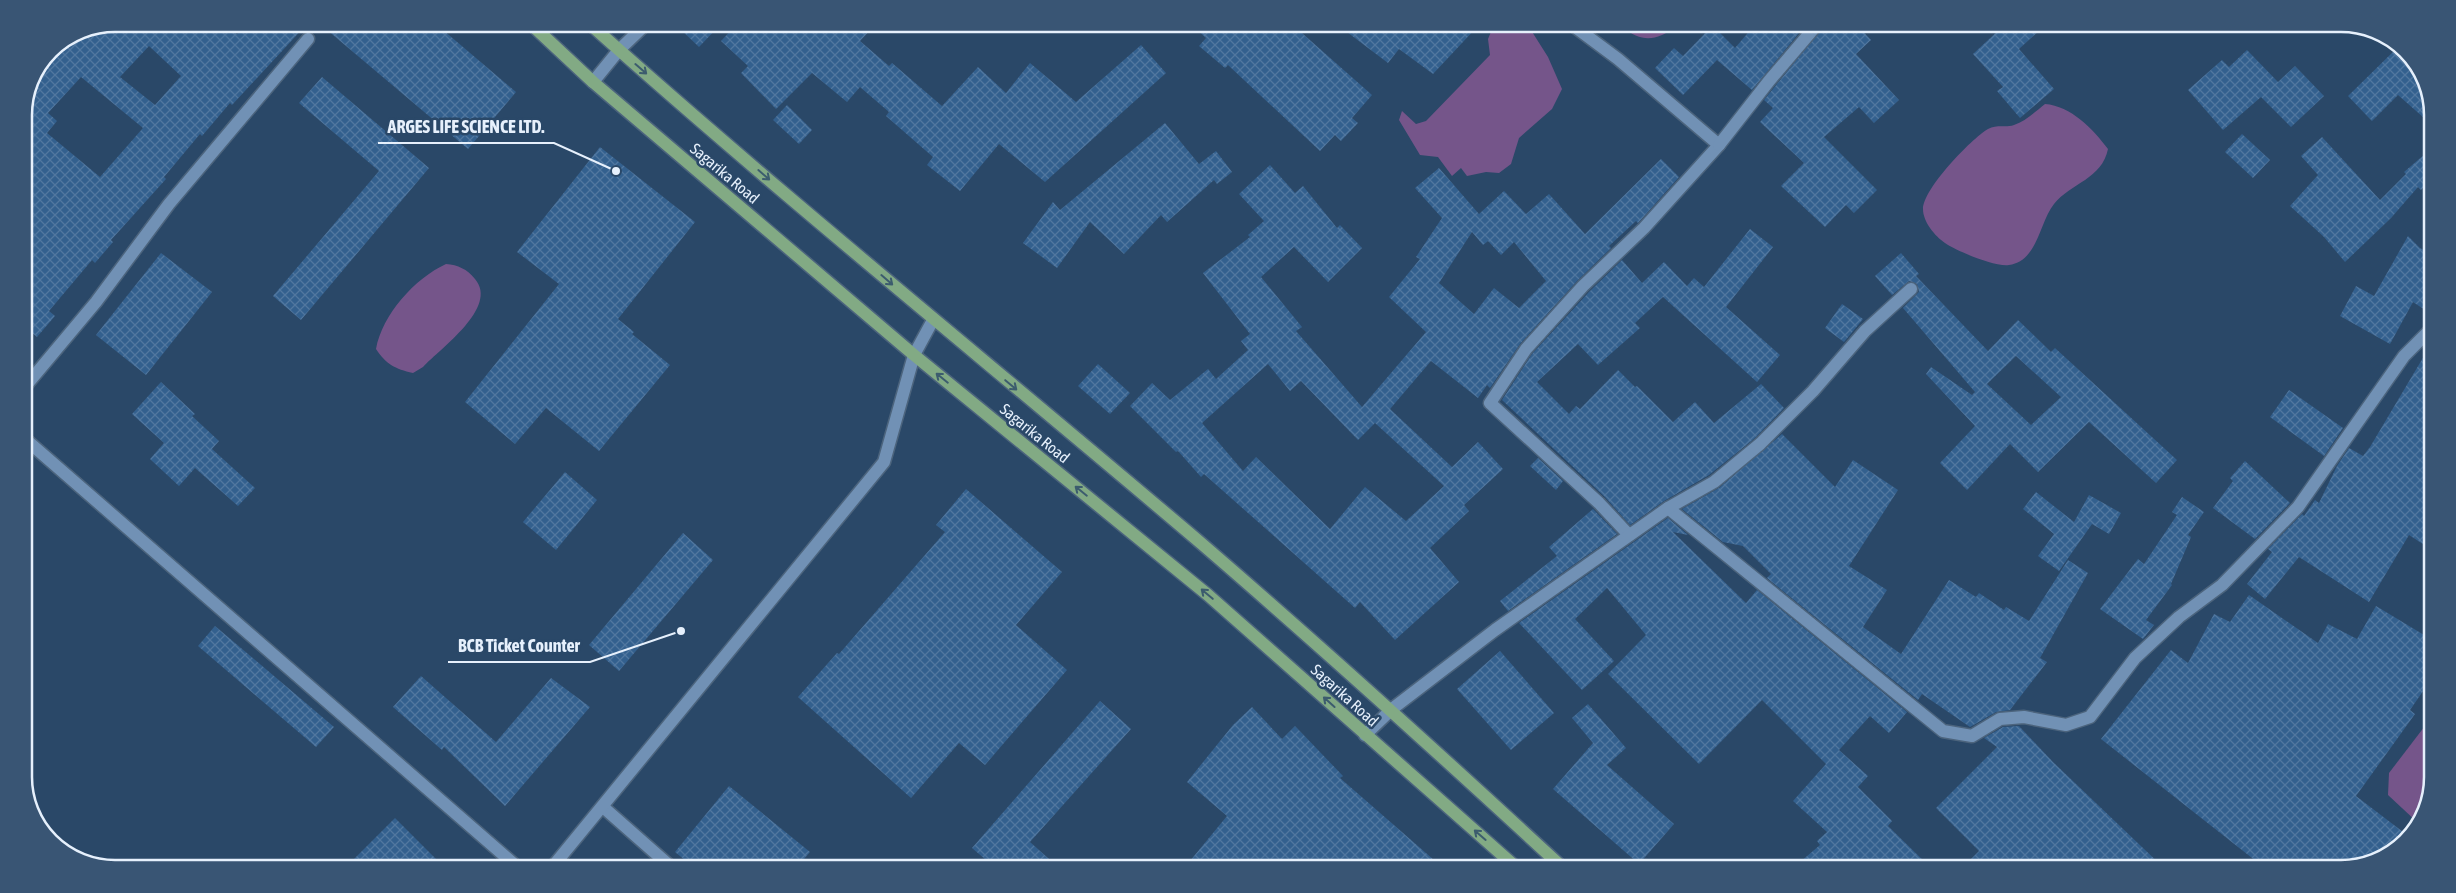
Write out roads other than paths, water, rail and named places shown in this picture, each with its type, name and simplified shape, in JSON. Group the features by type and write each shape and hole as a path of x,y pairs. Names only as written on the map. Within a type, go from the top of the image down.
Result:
{"main road":[{"name":"Sagarika Road","path":"539,32 593,82 914,355 1208,595 1508,860"},
{"name":"Sagarika Road","path":"599,32 933,320 1192,536 1392,709 1554,860"}],"street":[{"path":"593,82 619,50 638,32"},
{"path":"1582,32 1618,59 1719,145"},
{"path":"1630,535 1599,503 1490,403 1526,349 1583,286 1644,228 1719,145 1769,81 1811,32"},
{"path":"32,378 96,302 169,204 308,39"},
{"path":"1365,735 1392,709 1495,630 1668,508 1714,482 1760,444 1813,390 1865,331 1911,289"},
{"path":"559,860 884,462 914,355 933,320"},
{"path":"1668,508 1943,731 1972,736 2000,719 2024,717 2066,725 2090,717 2135,658 2179,617 2222,585 2298,507 2404,356 2423,337"},
{"path":"32,445 508,860"},
{"path":"603,807 663,860"}],"place":[{"name":"ARGES LIFE SCIENCE LTD.","path":"616,171"},
{"name":"BCB Ticket Counter","path":"681,631"}]}
